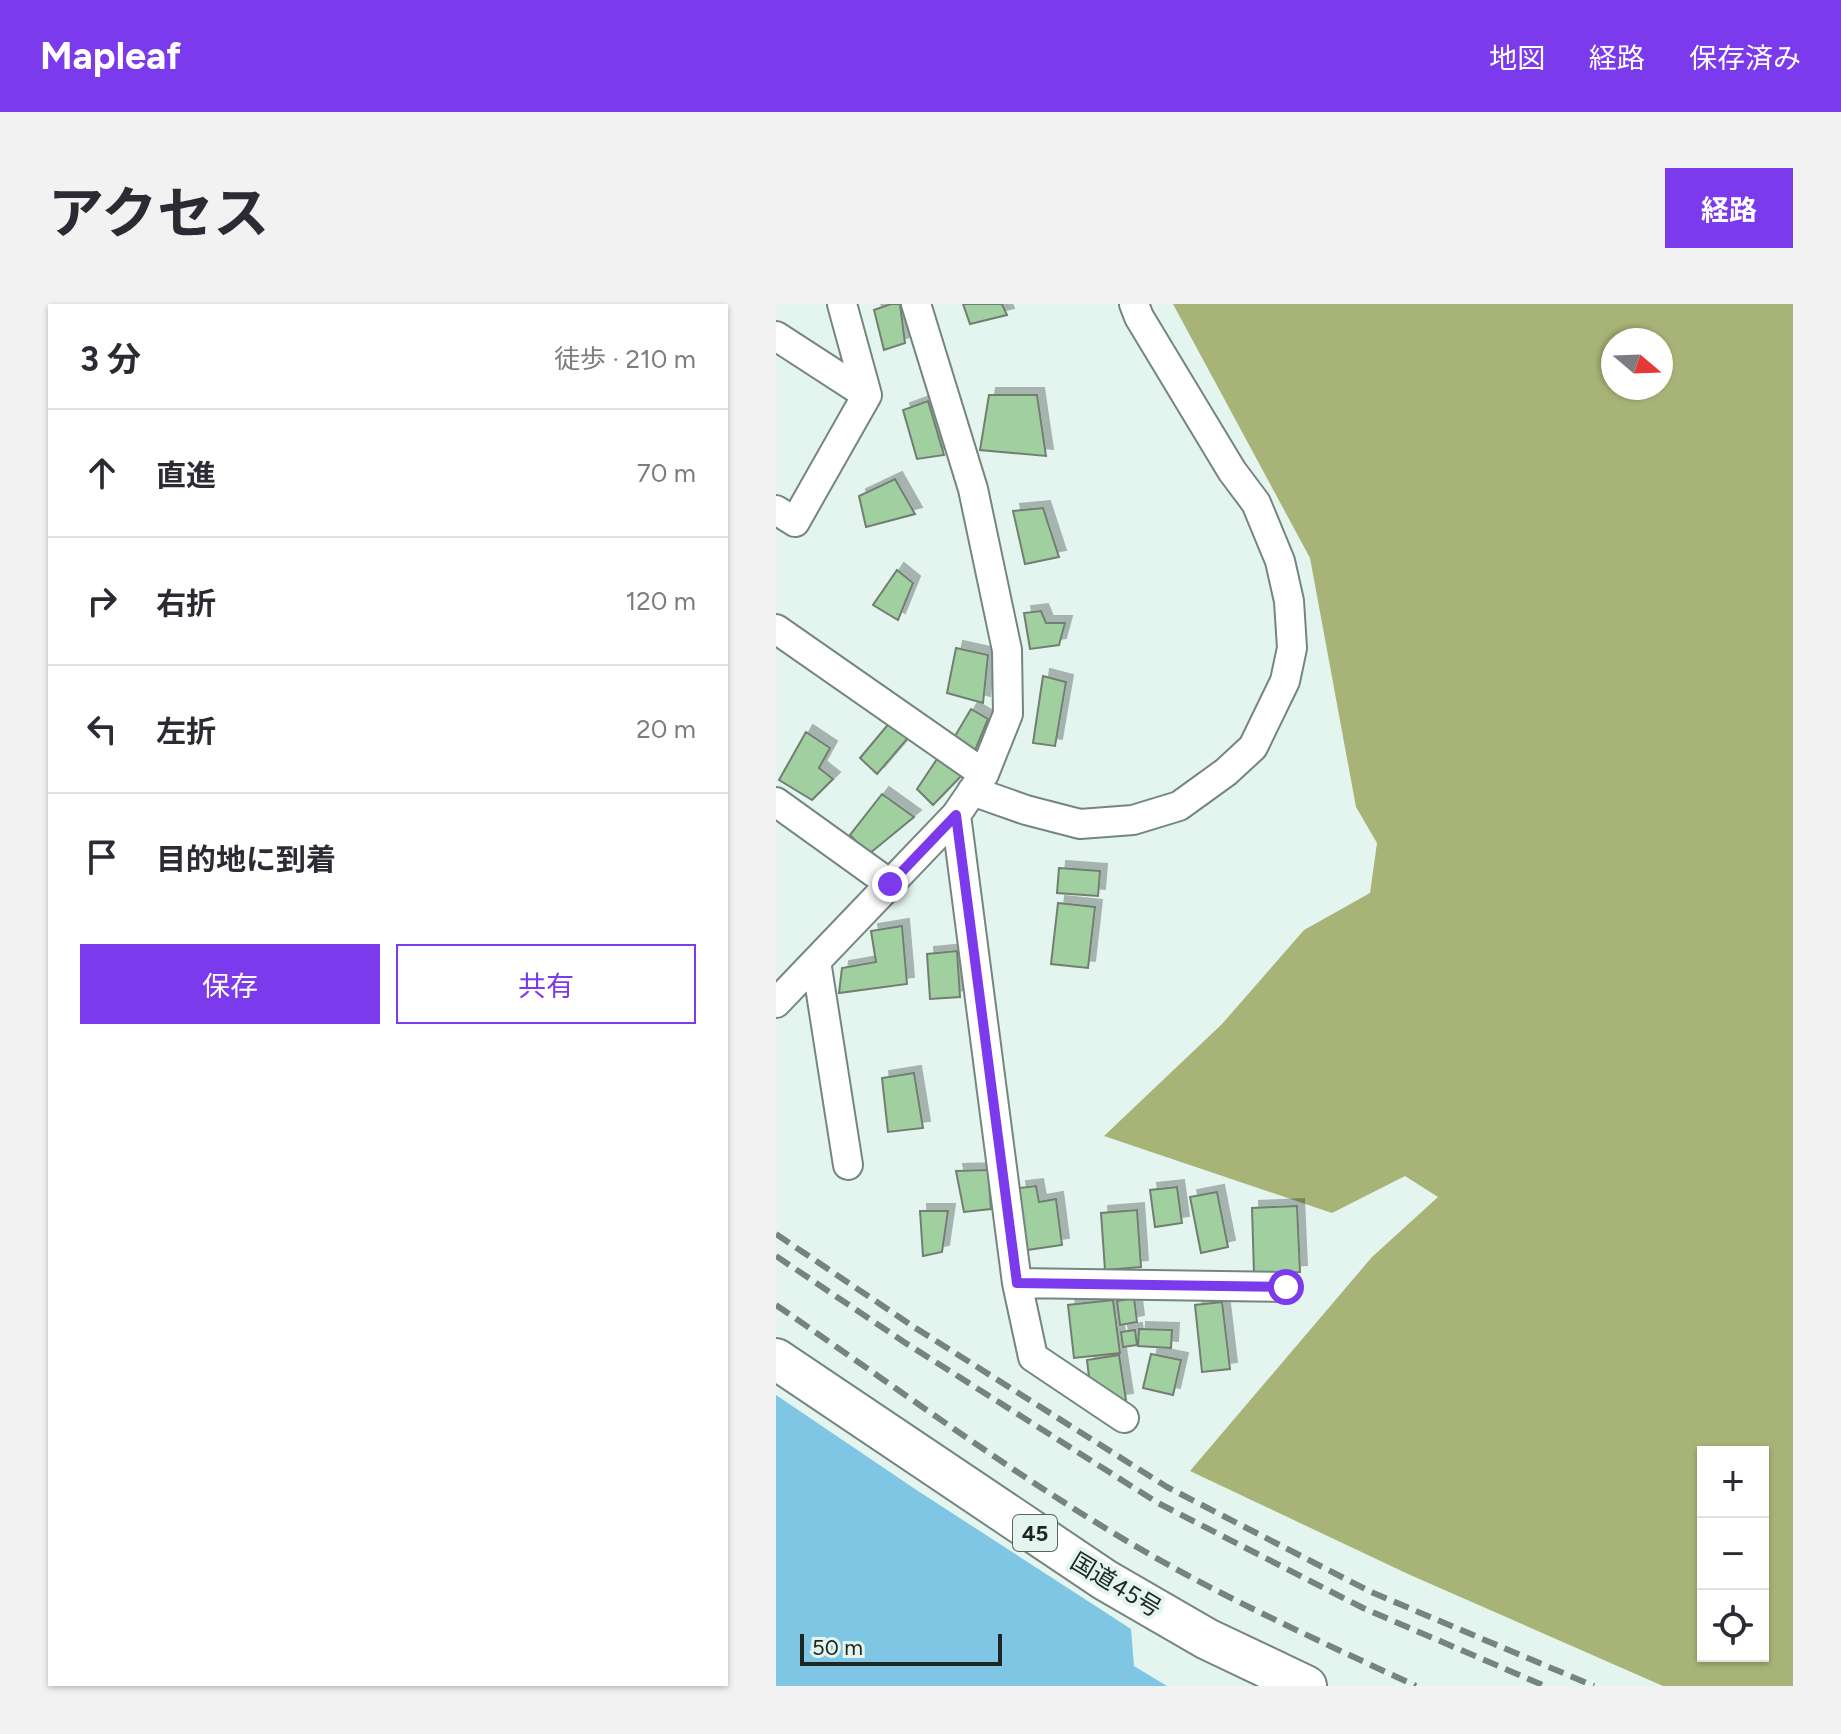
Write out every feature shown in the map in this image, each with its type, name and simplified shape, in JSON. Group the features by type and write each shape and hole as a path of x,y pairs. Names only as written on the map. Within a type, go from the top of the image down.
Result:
{"highway":[{"name":"国道45号","path":"776,1359 1105,1580 1207,1639 1306,1686"}],"street":[{"path":"776,510 795,522 867,395 842,304"},
{"path":"776,1003 956,815 978,782 1008,714 1007,650 973,489 916,304"},
{"path":"776,629 978,782 1026,810 1080,824 1133,820 1179,806 1226,772 1253,747 1285,681 1292,648 1289,601 1280,561 1256,503 1232,471 1134,304"},
{"path":"776,336 867,395"},
{"path":"776,802 890,884"},
{"path":"956,815 1017,1283 1033,1357 1124,1418"},
{"path":"816,961 848,1165"},
{"path":"1017,1283 1286,1287"}],"green space":[{"path":"1173,304 1793,304 1793,1686 1663,1686 1408,1574 1190,1471 1372,1257 1438,1197 1405,1176 1332,1213 1104,1136 1222,1024 1304,930 1370,893 1377,843 1356,807 1310,558"}],"water":[{"path":"776,1395 1131,1629 1134,1666 1167,1686 776,1686"}],"building":[{"path":"900,304 905,343 884,350 874,310"},
{"path":"963,304 1002,304 1007,315 970,324"},
{"path":"989,395 1037,395 1046,456 980,450"},
{"path":"928,401 944,455 917,459 903,410"},
{"path":"895,479 915,514 866,527 859,496"},
{"path":"1043,508 1059,557 1025,564 1013,511"},
{"path":"897,570 913,583 898,620 873,605"},
{"path":"1041,611 1046,623 1065,623 1059,645 1030,649 1024,613"},
{"path":"956,648 988,655 983,703 947,693"},
{"path":"1043,676 1066,682 1055,746 1033,743"},
{"path":"971,709 988,719 974,753 952,741"},
{"path":"891,721 913,732 877,774 860,758"},
{"path":"806,732 830,748 819,768 833,779 812,800 779,780"},
{"path":"941,753 964,773 933,805 917,789"},
{"path":"882,794 914,817 869,854 850,835"},
{"path":"1059,868 1100,871 1098,896 1057,893"},
{"path":"1058,903 1095,907 1088,968 1051,964"},
{"path":"902,926 907,984 839,993 842,968 876,962 871,931"},
{"path":"957,951 960,997 930,999 927,954"},
{"path":"914,1073 923,1128 888,1132 882,1078"},
{"path":"988,1170 991,1209 964,1212 956,1171"},
{"path":"1036,1186 1039,1202 1056,1199 1062,1245 1027,1250 1019,1188"},
{"path":"1177,1187 1182,1223 1155,1227 1150,1190"},
{"path":"1217,1192 1228,1247 1201,1253 1190,1197"},
{"path":"1297,1206 1300,1272 1254,1274 1252,1208"},
{"path":"1137,1210 1141,1267 1105,1270 1101,1213"},
{"path":"920,1211 948,1211 942,1252 923,1256"},
{"path":"1134,1298 1137,1322 1120,1325 1117,1301"},
{"path":"1113,1300 1120,1353 1074,1358 1068,1305"},
{"path":"1222,1302 1230,1369 1202,1372 1195,1305"},
{"path":"1139,1329 1172,1330 1171,1348 1138,1346"},
{"path":"1135,1330 1137,1345 1123,1347 1121,1332"},
{"path":"1151,1354 1181,1360 1173,1395 1143,1388"},
{"path":"1119,1355 1126,1400 1113,1402 1090,1386 1087,1360"}],"railway":[{"path":"776,1234 914,1327 1167,1487 1371,1592 1594,1686"},
{"path":"776,1256 904,1342 1158,1503 1363,1608 1545,1686"},
{"path":"776,1305 1007,1465 1101,1526 1214,1589 1416,1686"}],"route":[{"path":"890,884 956,815 1017,1283 1286,1287"}]}
